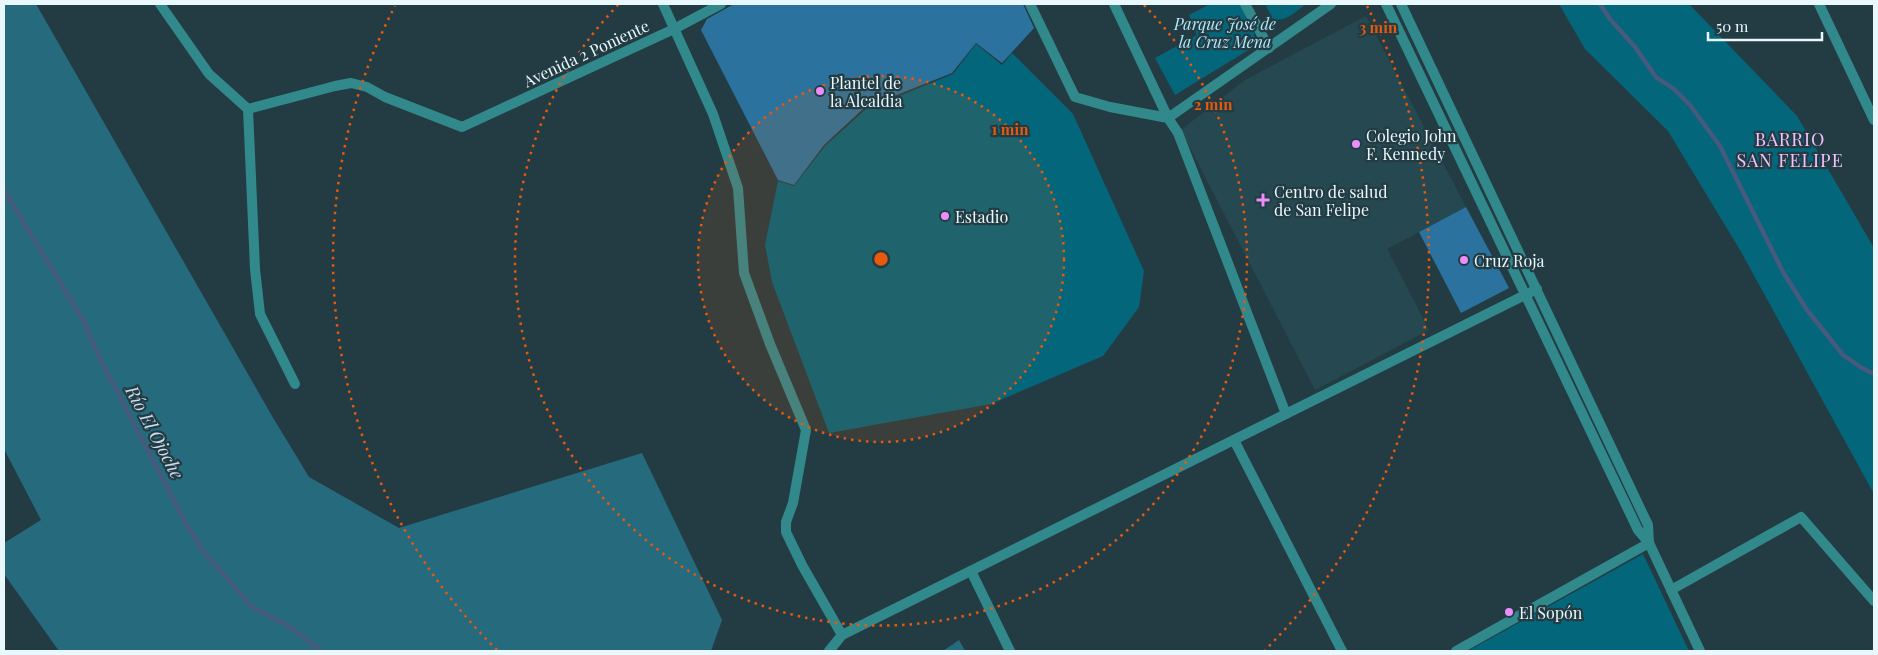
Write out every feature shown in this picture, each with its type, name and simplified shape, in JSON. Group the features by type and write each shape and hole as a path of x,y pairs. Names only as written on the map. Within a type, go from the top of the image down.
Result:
{"street":[{"path":"160,4 209,74 248,109 255,269 260,314 295,384"},
{"path":"663,4 714,114 738,188 744,273 770,344 806,430 793,503 786,522 786,532 802,565 842,635"},
{"name":"Avenida 2 Poniente","path":"248,109 351,83 367,87 385,97 462,127 674,29 721,4"},
{"path":"1030,4 1075,97 1110,107 1168,118 1331,4"},
{"path":"1114,4 1168,118 1178,133 1286,414"},
{"path":"1245,4 1269,48"},
{"path":"1386,4 1638,530 1648,543 1700,651"},
{"path":"1401,4 1648,525 1648,543"},
{"path":"1819,4 1873,114"},
{"path":"829,651 842,635 1537,288"},
{"path":"1234,440 1342,651"},
{"path":"1671,590 1801,517 1874,600"},
{"path":"1456,651 1648,543"},
{"path":"971,571 1010,651"}],"shaded area":[{"path":"4,4 36,4 272,416 309,477 399,528 642,453 722,620 711,651 59,651 4,574 4,543 41,520 4,449"},
{"path":"1366,16 1466,207 1387,249 1429,330 1315,390 1181,130 1245,80"},
{"path":"959,640 965,651 943,651"}],"green space":[{"name":"Parque José de la Cruz Mena","path":"1210,4 1241,4 1254,29 1255,46 1175,95 1155,58 1197,35 1189,15"},
{"path":"1265,4 1306,4 1290,16 1277,20 1273,19"},
{"path":"1559,4 1689,4 1797,116 1874,248 1874,494 1740,250 1668,131 1585,49"},
{"name":"Estadio","path":"976,44 1002,65 1012,53 1073,114 1144,271 1139,307 1103,356 991,404 829,433 772,282 765,245 778,181 794,186 825,146 865,110 953,74"},
{"path":"1643,554 1689,651 1468,651"}],"building":[{"name":"Plantel de la Alcaldia","path":"734,4 1023,4 1034,28 1002,63 976,43 952,73 864,108 824,145 794,185 778,180 701,30 707,19"},
{"name":"Cruz Roja","path":"1466,207 1509,288 1461,313 1419,232"}],"waterway":[{"path":"1600,4 1610,19 1635,47 1656,77 1674,89 1690,105 1720,146 1783,272 1807,310 1843,355 1874,374"},
{"name":"Río El Ojoche","path":"4,190 84,322 99,357 185,522 203,551 252,607 289,626 321,651"}],"place":[{"name":"Plantel de la Alcaldia","path":"820,91"},
{"name":"Colegio John F. Kennedy","path":"1356,144"},
{"name":"Centro de salud de San Felipe","path":"1263,200"},
{"name":"Estadio","path":"945,216"},
{"name":"Cruz Roja","path":"1464,260"},
{"name":"El Sopón","path":"1509,612"}],"district":[{"name":"BARRIO SAN FELIPE","path":"1790,149"}]}
